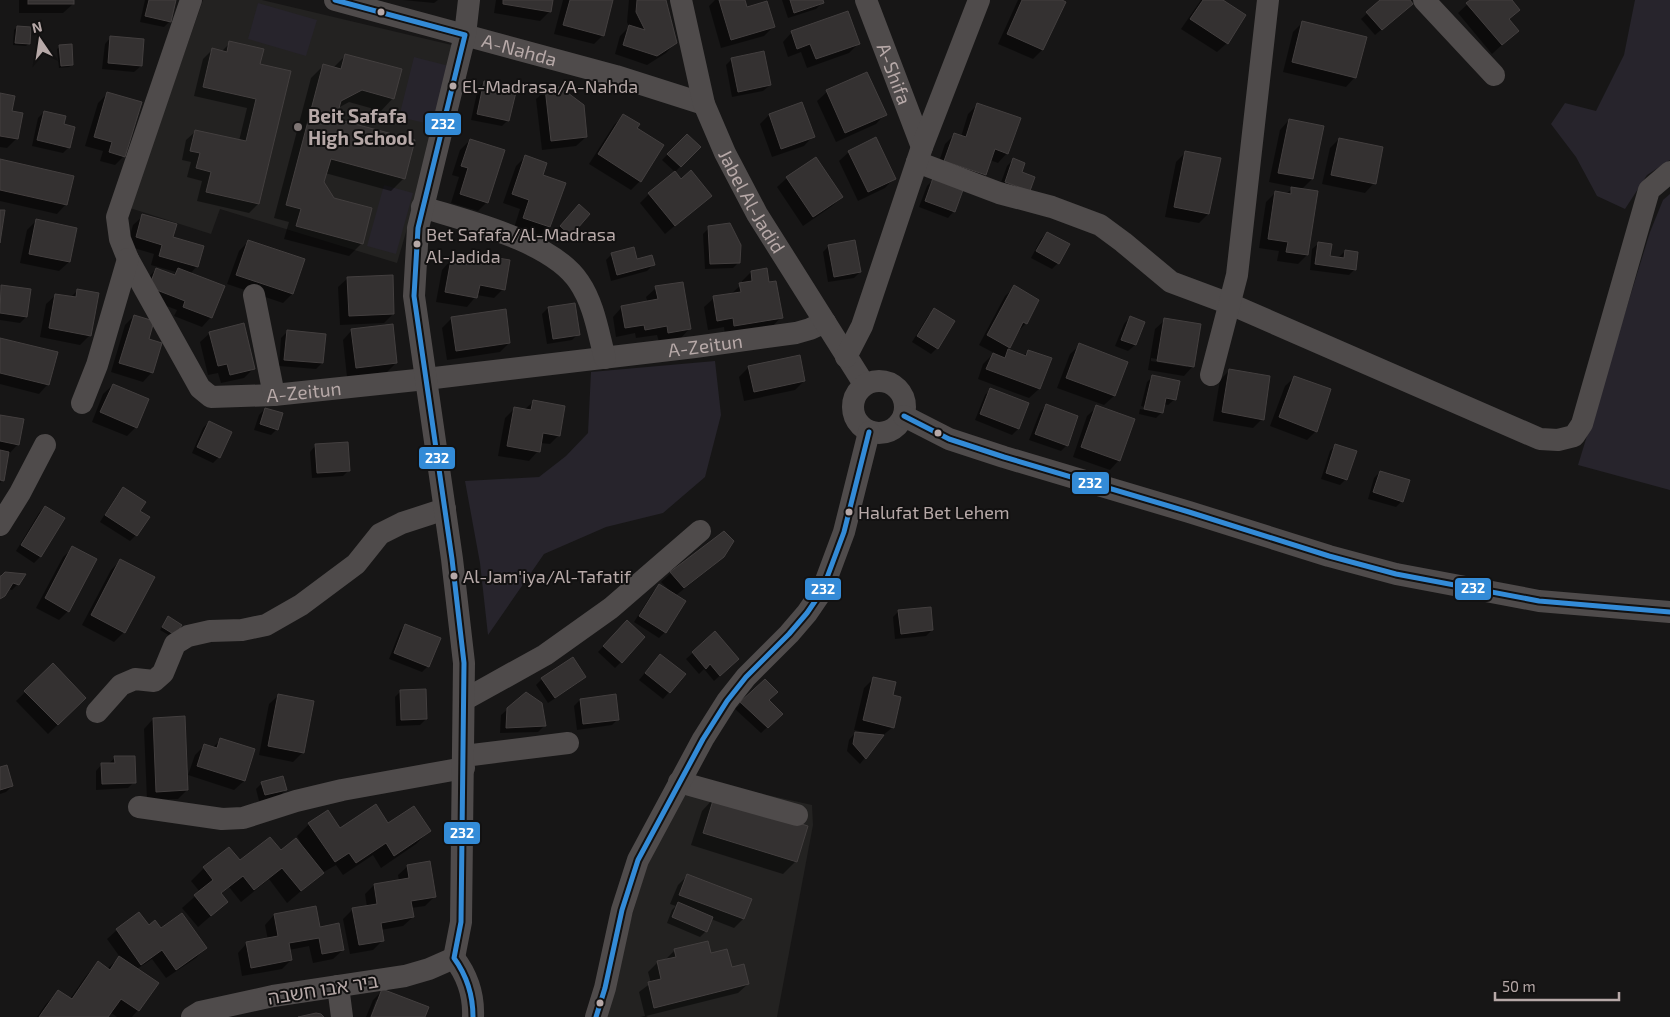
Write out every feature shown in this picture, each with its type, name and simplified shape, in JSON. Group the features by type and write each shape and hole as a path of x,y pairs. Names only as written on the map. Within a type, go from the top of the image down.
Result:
{"street":[{"name":"A-Zeitun","path":"191,0 117,217 120,239 128,259 200,388 211,397 274,395 605,358 767,338 796,333 825,322"},
{"name":"A-Nahda","path":"335,0 616,76 704,104"},
{"path":"469,0 465,35 418,228 414,296 445,509 464,663 461,922 454,958 469,983 474,1005 473,1017"},
{"name":"Jabel Al-Jadid","path":"682,0 704,104 725,153 757,214 864,384"},
{"name":"A-Shifa","path":"866,0 920,154"},
{"path":"846,357 862,326 920,154 979,0"},
{"path":"1211,375 1237,275 1268,0"},
{"path":"1424,0 1494,75"},
{"path":"920,154 999,193 1052,207 1100,225 1171,282 1230,304 1540,439 1558,440 1574,436 1582,424 1649,190 1670,172"},
{"path":"422,207 493,229 526,242 565,266 579,281 588,299 595,317 605,358"},
{"path":"82,403 96,365 128,259"},
{"path":"254,295 274,395"},
{"path":"880,380 888,382 895,386 904,399 904,416 894,429 886,432 869,432 862,428 853,414 854,397 864,384 880,380"},
{"path":"904,416 949,439 1004,457 1329,556 1396,574 1539,601 1670,612"},
{"path":"596,1017 605,988 628,886 641,853 703,739 727,701 746,677 789,634 822,591 844,532 869,432"},
{"path":"0,524 20,493 44,445"},
{"path":"97,712 121,685 135,679 154,682 163,673 175,644 188,636 210,631 242,630 266,625 301,605 356,564 380,534 402,523 445,509"},
{"path":"464,700 545,655 611,608 700,531"},
{"path":"138,807 222,819 243,818 296,801 333,792 464,762 568,743"},
{"path":"679,782 797,815"},
{"name":"ביר אבו חשבה","path":"192,1017 200,1012 274,996 405,976 429,969 454,958"},
{"path":"338,986 342,1017"}],"shaded area":[{"name":"Beit Safafa High School","path":"203,0 262,0 460,47 397,263 220,209 211,234 130,208"},
{"path":"1635,0 1670,0 1670,160 1647,175 1625,209 1597,196 1576,157 1551,124 1565,103 1596,111 1624,55"},
{"path":"258,3 317,20 306,56 248,39"},
{"path":"414,57 449,66 434,125 399,117"},
{"path":"384,185 413,193 396,254 367,246"},
{"path":"1670,194 1670,490 1578,465 1650,232 1663,200"},
{"path":"715,361 721,415 705,477 663,513 606,527 544,554 488,635 480,563 465,481 539,477 566,456 588,433 591,372"},
{"path":"691,778 812,805 813,825 777,1017 602,1017 649,858"}],"building":[{"path":"28,0 74,0 74,4 28,4"},
{"path":"149,0 176,0 171,22 145,16"},
{"path":"503,0 553,0 551,12 503,4"},
{"path":"570,0 613,0 604,36 563,25"},
{"path":"637,0 666,0 677,43 657,56 623,45 629,25 645,30 636,12"},
{"path":"719,0 745,0 747,7 767,1 775,27 731,40"},
{"path":"790,0 823,0 824,3 794,13"},
{"path":"1022,0 1062,0 1066,2 1043,50 1007,34"},
{"path":"1203,0 1223,0 1246,15 1228,44 1190,19"},
{"path":"1380,0 1410,0 1413,4 1382,30 1366,12"},
{"path":"1470,0 1512,0 1520,10 1509,19 1519,31 1502,45 1466,3"},
{"path":"848,11 860,44 816,59 810,44 797,49 791,31"},
{"path":"1302,21 1367,37 1356,78 1292,62"},
{"path":"17,26 31,27 30,44 15,43"},
{"path":"110,36 144,39 142,66 108,63"},
{"path":"229,41 264,49 260,64 291,71 259,204 206,192 211,172 196,168 200,153 190,151 195,130 246,141 256,99 203,87 212,48 227,52"},
{"path":"72,44 73,65 61,66 59,45"},
{"path":"764,51 771,85 738,92 731,58"},
{"path":"345,54 402,69 394,99 362,90 341,101 336,119 415,140 405,179 331,159 324,182 334,198 372,208 363,244 296,226 301,209 286,205 323,64 341,69"},
{"path":"867,72 887,115 845,133 826,90"},
{"path":"484,81 517,88 509,121 477,114"},
{"path":"560,87 584,105 587,137 551,141 545,88"},
{"path":"107,92 142,102 125,157 109,152 112,142 94,137"},
{"path":"0,93 15,96 12,111 23,113 18,139 0,136"},
{"path":"802,102 815,137 781,149 769,114"},
{"path":"977,103 1021,118 1008,154 995,149 986,175 944,161 954,133 966,137"},
{"path":"44,111 66,116 64,124 75,127 70,148 37,140"},
{"path":"623,114 640,124 637,128 664,145 641,182 598,154"},
{"path":"1289,119 1324,126 1313,179 1278,173"},
{"path":"687,134 701,147 681,167 667,154"},
{"path":"876,137 896,179 868,192 848,151"},
{"path":"1339,138 1383,147 1376,184 1331,175"},
{"path":"470,139 505,150 488,203 460,194 468,168 461,166"},
{"path":"1185,151 1221,158 1209,214 1174,207"},
{"path":"525,155 547,163 543,175 566,183 550,227 523,218 529,200 512,194"},
{"path":"816,157 843,197 813,217 786,177"},
{"path":"1013,158 1025,163 1022,172 1035,177 1030,191 1005,182"},
{"path":"0,159 74,176 67,205 0,190"},
{"path":"691,170 712,196 675,226 648,193 675,171 681,179"},
{"path":"933,178 963,190 955,212 925,201"},
{"path":"1291,187 1318,191 1308,255 1286,252 1288,242 1268,239 1275,191 1291,194"},
{"path":"579,204 590,214 571,236 560,226"},
{"path":"0,210 5,210 0,243"},
{"path":"142,214 177,224 173,237 204,246 198,267 159,256 162,245 136,237"},
{"path":"36,219 77,228 70,262 29,254"},
{"path":"730,223 741,245 740,263 710,264 708,226"},
{"path":"1047,232 1070,244 1059,264 1036,251"},
{"path":"248,240 305,259 293,294 236,275"},
{"path":"855,240 861,272 834,277 828,245"},
{"path":"1318,242 1332,244 1330,256 1344,258 1345,250 1358,252 1356,270 1315,264"},
{"path":"634,247 637,259 652,255 655,265 617,275 611,253"},
{"path":"480,255 510,260 505,290 480,285 477,298 445,292 451,259 478,264"},
{"path":"156,268 175,275 178,268 225,286 212,318 183,307 185,301 149,287"},
{"path":"767,268 769,282 776,281 783,318 734,326 733,318 717,321 713,296 741,292 739,283 752,281 751,271"},
{"path":"393,275 394,314 349,316 347,277"},
{"path":"683,282 691,329 668,333 667,326 645,330 644,325 625,328 621,306 658,299 655,286"},
{"path":"1,285 31,289 27,317 0,313"},
{"path":"1014,285 1039,300 1027,324 1023,322 1010,348 987,335"},
{"path":"77,289 99,293 91,336 49,328 55,294 76,297"},
{"path":"575,303 580,335 553,339 548,307"},
{"path":"934,308 955,321 938,349 917,336"},
{"path":"506,309 510,343 456,351 451,317"},
{"path":"134,315 154,321 149,339 162,343 153,373 119,363"},
{"path":"1130,316 1145,322 1136,345 1121,340"},
{"path":"1164,318 1201,324 1194,367 1157,361"},
{"path":"244,323 255,369 230,375 227,364 218,366 209,332"},
{"path":"393,324 397,363 356,368 351,329"},
{"path":"287,330 326,334 323,363 284,360"},
{"path":"0,338 58,352 49,385 0,373"},
{"path":"1079,343 1128,362 1115,396 1066,378"},
{"path":"1008,349 1026,356 1028,350 1052,358 1040,389 986,369 993,353 1005,358"},
{"path":"800,355 805,381 754,392 748,366"},
{"path":"1229,369 1270,376 1264,420 1222,412"},
{"path":"1152,375 1180,381 1176,400 1166,398 1163,413 1144,409"},
{"path":"1294,376 1331,389 1317,432 1279,417"},
{"path":"113,384 149,399 137,428 100,412"},
{"path":"990,388 1029,403 1019,429 980,414"},
{"path":"533,400 565,406 560,436 543,433 540,452 507,446 514,407 531,410"},
{"path":"1046,404 1078,416 1068,446 1035,434"},
{"path":"1096,405 1135,419 1120,461 1081,447"},
{"path":"265,408 283,413 278,430 260,424"},
{"path":"0,415 24,419 19,445 0,441"},
{"path":"209,421 232,432 220,458 197,447"},
{"path":"348,442 350,471 317,473 315,444"},
{"path":"1335,444 1357,451 1347,480 1326,473"},
{"path":"0,450 9,452 4,481 0,480"},
{"path":"1380,471 1410,480 1403,502 1373,492"},
{"path":"123,487 146,502 140,511 150,517 137,536 105,515"},
{"path":"45,506 65,518 41,557 21,545"},
{"path":"724,531 734,541 724,557 684,588 670,572"},
{"path":"72,546 97,559 69,612 45,598"},
{"path":"120,559 155,577 125,633 91,615"},
{"path":"5,572 26,574 19,585 13,583 5,596 0,599 0,576"},
{"path":"659,584 686,601 666,633 639,616"},
{"path":"931,607 933,630 901,634 898,610"},
{"path":"168,616 182,625 175,635 162,627"},
{"path":"627,620 645,637 622,663 603,646"},
{"path":"405,624 441,638 429,667 394,653"},
{"path":"715,631 739,659 720,676 710,664 706,669 692,652"},
{"path":"660,654 686,674 670,693 645,673"},
{"path":"573,657 586,677 555,698 541,678"},
{"path":"53,663 86,698 58,725 24,691"},
{"path":"873,677 896,682 893,695 901,697 894,728 863,720"},
{"path":"765,679 778,692 769,700 783,714 768,728 740,702"},
{"path":"426,689 427,719 401,720 400,690"},
{"path":"526,692 542,703 546,726 506,728 507,708"},
{"path":"278,694 314,701 304,753 268,746"},
{"path":"616,694 619,720 583,724 580,699"},
{"path":"185,716 188,790 156,792 153,718"},
{"path":"855,732 884,735 866,759 853,744"},
{"path":"220,738 255,749 245,781 197,766 204,744 217,748"},
{"path":"114,756 135,756 136,783 102,784 101,763 115,763"},
{"path":"7,765 13,786 0,790 0,767"},
{"path":"283,776 287,790 265,795 261,782"},
{"path":"714,797 808,826 797,862 703,833"},
{"path":"376,804 388,823 414,806 431,831 394,856 386,843 356,863 349,853 335,862 308,823 328,810 340,828"},
{"path":"270,837 281,850 296,838 324,873 301,891 282,868 254,890 243,876 221,893 228,902 211,916 194,895 213,880 203,867 229,847 240,860"},
{"path":"430,861 436,897 411,901 414,917 381,923 384,941 359,945 352,908 377,904 374,884 409,878 407,865"},
{"path":"687,874 752,899 744,919 679,895"},
{"path":"678,902 713,917 707,932 672,917"},
{"path":"316,906 320,927 339,923 344,950 322,954 319,938 289,943 292,960 251,968 246,942 278,936 274,914"},
{"path":"139,912 149,925 155,920 161,928 182,913 207,948 176,970 162,950 141,965 116,929"},
{"path":"708,941 711,953 727,949 732,967 744,964 749,984 654,1008 648,982 661,979 657,961 676,957 674,949"},
{"path":"119,956 159,983 139,1011 121,999 108,1017 39,1017 58,990 72,999 98,961 110,970"},
{"path":"382,989 429,1007 425,1017 371,1017"},
{"path":"316,1013 324,1017 298,1017"}],"transit line":[{"name":"232","path":"335,0 465,35 418,228 414,296 452,559 464,663 461,922 454,958 468,986 472,1001 473,1017"},
{"name":"232","path":"904,416 949,439 1004,457 1329,556 1396,574 1539,601 1670,612"},
{"name":"232","path":"596,1017 605,988 622,910 638,860 703,739 727,701 746,677 789,634 822,591 844,532 869,432"}],"place":[{"name":"El-Madrasa/A-Nahda","path":"453,86"},
{"name":"Beit Safafa High School","path":"298,127"},
{"name":"Bet Safafa/Al-Madrasa Al-Jadida","path":"417,244"},
{"name":"Halufat Bet Lehem","path":"849,512"},
{"name":"Al-Jam'iya/Al-Tafatif","path":"454,576"}]}
